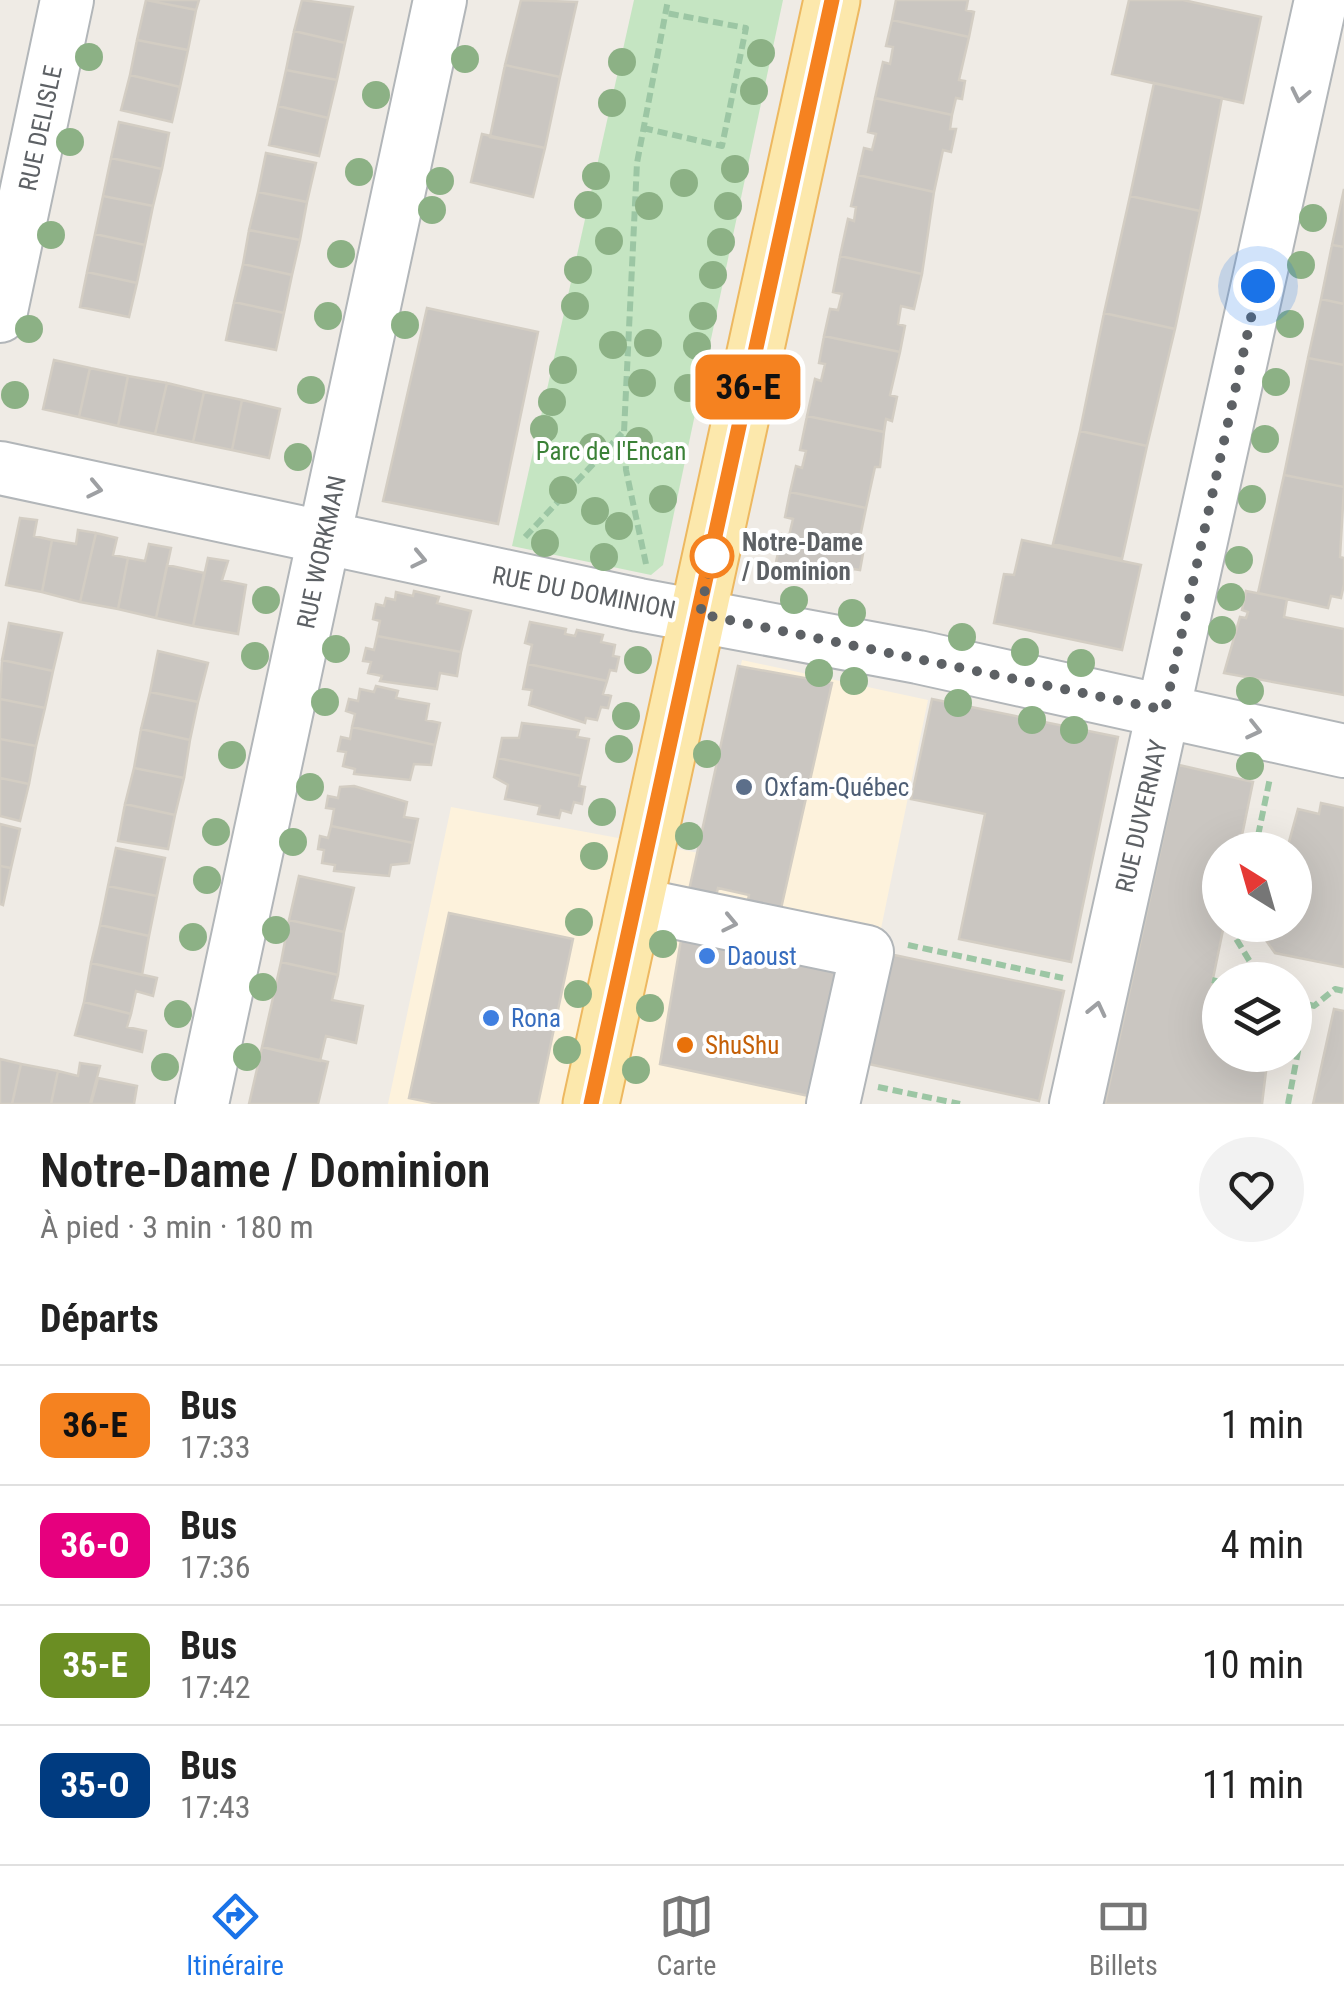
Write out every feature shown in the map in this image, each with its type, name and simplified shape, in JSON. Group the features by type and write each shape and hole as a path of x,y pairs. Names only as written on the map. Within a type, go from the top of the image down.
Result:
{"main road":[{"path":"591,1104 832,0"}],"street":[{"name":"RUE DELISLE","path":"0,316 67,0"},
{"name":"RUE WORKMAN","path":"202,1104 440,0"},
{"name":"RUE DUVERNAY","path":"1076,1104 1321,0"},
{"name":"RUE DU DOMINION","path":"0,468 1344,750"},
{"path":"634,904 866,952 852,1095"}],"path":[{"path":"649,575 626,470 624,432 634,195 642,128 668,0"},
{"path":"642,128 722,146 746,28 666,13"},
{"path":"521,548 530,532 624,432"},
{"path":"1258,832 1274,763"},
{"path":"903,944 1078,981"},
{"path":"1312,1005 1336,989 1344,991"},
{"path":"1288,1104 1294,1072"},
{"path":"852,1095 960,1104"}],"shaded area":[{"path":"742,660 928,700 845,1104 388,1104 451,807 699,853"}],"green space":[{"name":"Parc de l'Encan","path":"634,0 783,0 663,565 651,575 512,546"}],"building":[{"path":"146,0 196,10 188,50 137,40"},
{"path":"146,0 199,0 196,10"},
{"path":"302,0 353,7 345,43 294,31"},
{"path":"521,0 577,2 560,77 505,65"},
{"path":"896,0 968,0 966,10 974,12 969,37 892,20"},
{"path":"1129,0 1183,0 1261,17 1243,103 1112,74"},
{"path":"892,20 969,37 959,80 965,81 962,99 956,98 952,115 875,98 883,62 890,64 893,47 886,46"},
{"path":"294,31 345,43 337,80 286,70"},
{"path":"137,40 188,50 180,87 130,75"},
{"path":"505,65 560,77 545,148 490,137"},
{"path":"286,70 337,80 328,118 278,106"},
{"path":"130,75 180,87 172,122 121,110"},
{"path":"1154,83 1222,98 1200,211 1130,196"},
{"path":"875,98 952,115 950,129 956,129 951,152 943,150 934,192 858,175 864,148 872,150 876,134 868,132"},
{"path":"278,106 328,118 319,156 269,145"},
{"path":"119,122 169,133 162,169 111,158"},
{"path":"482,134 545,148 533,197 471,182"},
{"path":"266,153 316,163 307,202 258,192"},
{"path":"111,158 162,169 153,206 103,196"},
{"path":"858,175 934,192 922,274 840,256 848,219 854,221 856,207 851,206"},
{"path":"1344,189 1344,247 1332,245"},
{"path":"258,192 307,202 300,240 249,230"},
{"path":"103,196 153,206 145,245 95,234"},
{"path":"1130,196 1200,211 1175,329 1104,313"},
{"path":"249,230 300,240 292,275 243,264"},
{"path":"95,234 145,245 137,283 87,272"},
{"path":"1332,245 1344,247 1344,304 1321,299"},
{"path":"840,256 922,274 914,309 901,306 898,324 905,326 900,352 824,336 830,309 838,310 842,294 833,292"},
{"path":"243,264 292,275 284,313 234,302"},
{"path":"87,272 137,283 129,317 80,307"},
{"path":"1321,299 1344,304 1344,365 1308,358"},
{"path":"234,302 284,313 276,350 226,340"},
{"path":"427,308 538,332 498,524 383,501"},
{"path":"1104,313 1175,329 1147,446 1080,431"},
{"path":"824,336 900,352 890,395 897,397 892,421 886,419 884,432 807,416 815,379 821,381 825,364 819,363"},
{"path":"1308,358 1344,365 1344,487 1284,475"},
{"path":"54,360 90,368 79,417 43,409"},
{"path":"90,368 128,376 118,426 79,417"},
{"path":"128,376 167,383 155,434 118,426"},
{"path":"167,383 204,392 193,442 155,434"},
{"path":"204,392 242,400 232,450 193,442"},
{"path":"242,400 280,409 269,458 232,450"},
{"path":"807,416 884,432 880,467 875,467 866,508 790,492 796,466 802,468 806,451 800,450"},
{"path":"1080,431 1147,446 1122,559 1053,544"},
{"path":"1284,475 1344,487 1340,557 1344,558 1344,584 1341,598 1331,596 1328,608 1258,593"},
{"path":"790,492 866,508 858,547 864,548 860,570 853,569 850,583 775,567 782,534 789,536 793,519 785,517"},
{"path":"20,518 37,520 34,536 52,540 42,592 6,585"},
{"path":"78,530 96,533 80,602 42,592 52,540 76,544"},
{"path":"96,533 117,538 113,555 128,558 118,609 80,602"},
{"path":"1022,540 1141,565 1122,650 994,623 1004,574 1014,575"},
{"path":"149,544 171,548 156,618 118,609 128,558 145,561"},
{"path":"208,558 228,561 222,580 246,585 238,634 193,626"},
{"path":"167,565 204,573 193,626 156,618"},
{"path":"414,591 439,597 437,603 471,611 461,652 377,636 380,621 373,619 376,604 384,606 386,598 395,600 396,592 413,596"},
{"path":"1246,591 1287,599 1284,617 1344,629 1344,695 1224,673 1240,617 1246,618 1248,612 1242,610"},
{"path":"530,622 566,629 565,634 575,636 577,630 603,635 601,642 615,645 613,656 619,657 616,671 610,670 607,681 528,664 532,645 525,643"},
{"path":"9,623 62,633 53,671 2,660"},
{"path":"377,636 461,652 457,676 440,673 437,689 380,681 382,676 368,673 371,662 363,661 366,648 374,650"},
{"path":"158,651 208,663 198,702 150,692"},
{"path":"2,660 53,671 45,708 0,699"},
{"path":"528,664 607,681 603,694 611,696 608,708 601,707 597,720 586,718 585,723 529,705 532,690 523,689"},
{"path":"738,666 832,683 780,913 747,905 749,895 718,888 715,900 688,895"},
{"path":"376,686 398,691 396,698 429,704 426,720 440,723 435,745 352,727 355,714 346,711 349,699 358,701 360,689 374,692"},
{"path":"150,692 198,702 190,740 141,729"},
{"path":"0,699 45,708 36,746 0,739"},
{"path":"932,699 1118,737 1071,962 959,939 985,814 911,799"},
{"path":"522,723 579,730 577,737 589,739 581,776 498,758 502,738 519,738"},
{"path":"352,727 435,745 431,765 414,764 410,780 354,774 355,769 343,766 346,752 338,751 341,737 350,739"},
{"path":"141,729 190,740 184,778 134,768"},
{"path":"0,739 36,746 29,784 0,778"},
{"path":"498,758 581,776 579,786 585,787 582,804 574,802 571,813 561,810 559,818 538,814 540,806 505,799 508,785 494,777"},
{"path":"1179,765 1253,782 1243,832 1202,832 1202,942 1221,942 1216,962 1202,962 1202,1072 1266,1072 1262,1104 1105,1104"},
{"path":"134,768 184,778 175,815 125,804"},
{"path":"0,778 29,784 20,821 0,816"},
{"path":"354,786 407,802 404,817 418,819 413,843 331,826 334,809 326,808 328,796 338,798 340,787"},
{"path":"1321,803 1344,808 1344,967 1275,953 1267,942 1312,942 1312,832 1292,832 1298,809 1319,814"},
{"path":"125,804 175,815 168,849 118,841"},
{"path":"0,824 20,829 11,868 0,866"},
{"path":"331,826 413,843 409,863 391,865 389,876 334,871 335,865 322,863 324,850 318,849 320,836 328,838"},
{"path":"116,848 165,858 157,896 108,886"},
{"path":"0,866 11,868 3,905 0,904"},
{"path":"299,876 354,888 344,932 289,920"},
{"path":"108,886 157,896 149,936 100,925"},
{"name":"Rona","path":"449,913 573,939 538,1104 438,1104 409,1098"},
{"path":"289,920 344,932 338,975 281,962"},
{"path":"100,925 149,936 142,975 91,963"},
{"path":"683,928 848,962 818,1098 660,1064"},
{"path":"880,952 1064,991 1039,1101 855,1061"},
{"path":"281,962 338,975 332,1000 363,1006 356,1043 326,1036 320,1061 262,1047"},
{"path":"91,963 157,978 153,996 136,991 131,1014 84,1002"},
{"path":"84,1002 131,1014 127,1027 146,1031 142,1052 75,1035"},
{"path":"1334,1009 1344,1011 1344,1104 1313,1104"},
{"path":"262,1047 328,1062 318,1104 249,1104"},
{"path":"0,1059 21,1064 12,1104 0,1104"},
{"path":"80,1063 100,1066 90,1104 51,1104 58,1071 78,1076"},
{"path":"21,1064 58,1071 51,1104 12,1104"},
{"path":"98,1078 137,1086 134,1104 91,1104"}],"bus line":[{"name":"36-E","path":"591,1104 832,0"}],"place":[{"name":"Notre-Dame / Dominion","path":"712,556"},
{"name":"Oxfam-Québec","path":"744,787"},
{"name":"Daoust","path":"707,956"},
{"name":"Rona","path":"491,1018"},
{"name":"ShuShu","path":"685,1045"}],"route":[{"path":"712,556 713,553 700,614 1165,710 1258,286"}]}
